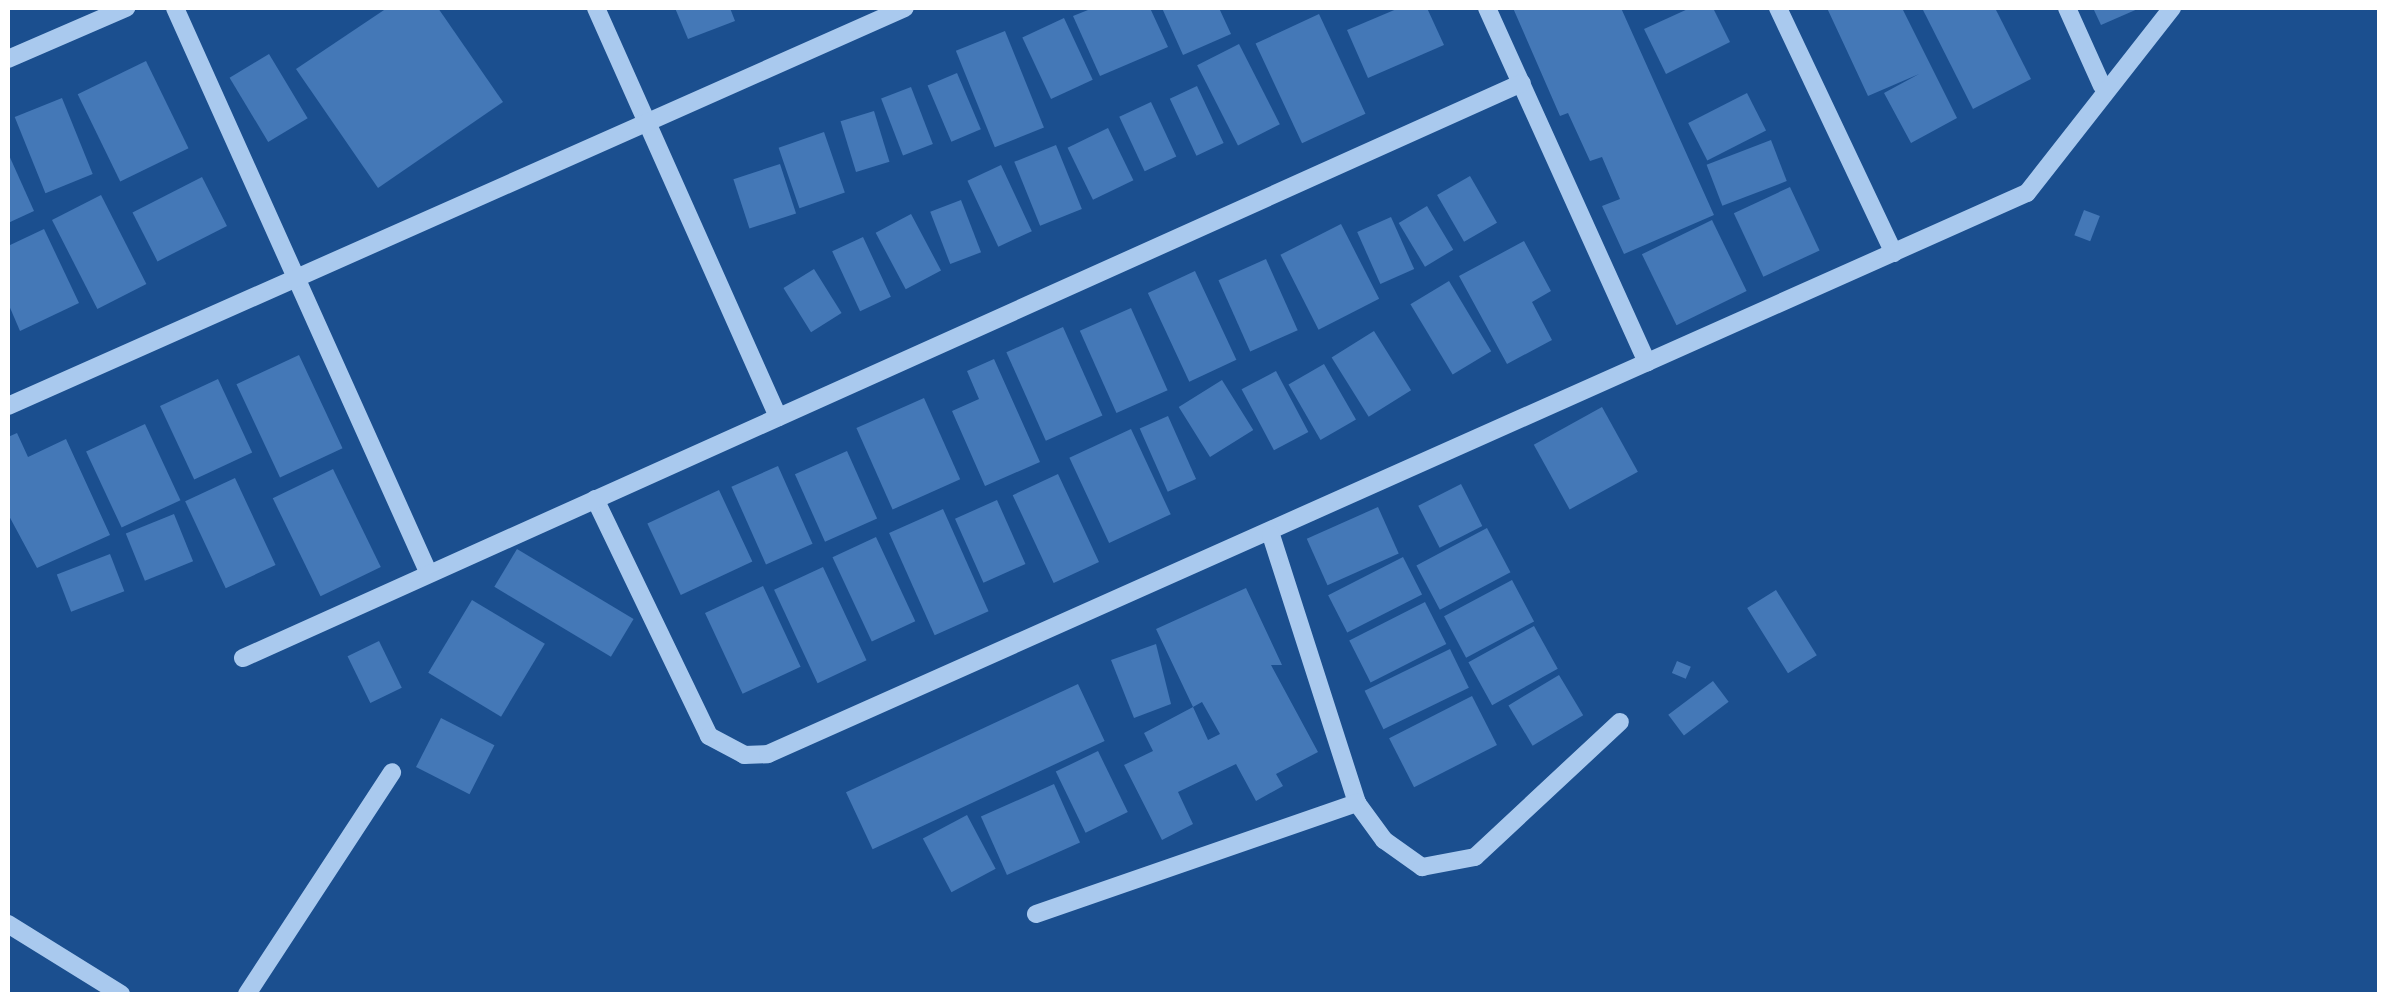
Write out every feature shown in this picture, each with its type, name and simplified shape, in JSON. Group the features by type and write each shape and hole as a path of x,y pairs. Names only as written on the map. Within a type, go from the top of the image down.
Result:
{"street":[{"path":"8,59 126,8"},
{"path":"175,8 429,574"},
{"path":"596,8 778,417"},
{"path":"8,406 905,8"},
{"path":"1488,8 1647,362"},
{"path":"1778,8 1894,253"},
{"path":"2067,8 2102,86"},
{"path":"595,499 694,710 710,736 744,755 768,754 1271,535 2027,193 2102,86 2172,8"},
{"path":"243,658 1522,83"},
{"path":"1271,535 1357,803 1402,855 1444,869 1499,837 1620,722"},
{"path":"247,994 392,772"},
{"path":"1036,914 1357,803"},
{"path":"8,924 121,994"}],"building":[{"path":"387,8 438,8 503,102 378,188 296,69"},
{"path":"675,8 730,8 735,21 688,39"},
{"path":"1093,8 1150,8 1168,47 1100,76 1073,16"},
{"path":"1162,8 1219,8 1231,34 1183,55"},
{"path":"1399,8 1427,8 1444,45 1368,78 1347,30"},
{"path":"1513,8 1621,8 1714,215 1624,254 1602,206 1620,199 1602,157 1590,161 1568,113 1560,116"},
{"path":"1690,8 1713,8 1730,42 1666,74 1644,29"},
{"path":"1827,8 1902,8 1957,118 1911,143 1884,93 1919,74 1868,96"},
{"path":"1922,8 1995,8 2031,79 1973,109"},
{"path":"2093,8 2140,8 2101,25"},
{"path":"1319,14 1365,114 1302,143 1256,44"},
{"path":"1064,18 1093,80 1051,99 1022,37"},
{"path":"1005,31 1044,127 995,147 956,51"},
{"path":"1239,44 1280,124 1238,146 1197,65"},
{"path":"269,54 308,118 268,142 230,78"},
{"path":"146,61 189,148 120,181 78,94"},
{"path":"957,73 981,129 951,142 928,86"},
{"path":"1197,86 1224,143 1196,156 1170,99"},
{"path":"911,87 933,144 903,155 881,98"},
{"path":"1747,93 1766,130 1707,160 1688,123"},
{"path":"62,98 93,174 45,193 15,117"},
{"path":"1151,102 1176,156 1145,171 1119,117"},
{"path":"874,111 889,162 856,172 841,121"},
{"path":"1108,128 1133,180 1093,200 1068,148"},
{"path":"824,132 845,193 799,208 779,148"},
{"path":"1771,140 1787,181 1722,206 1707,165"},
{"path":"1056,145 1082,209 1040,226 1014,162"},
{"path":"8,153 34,211 8,223"},
{"path":"780,164 796,213 749,229 733,179"},
{"path":"1001,165 1032,231 998,247 967,181"},
{"path":"1470,176 1497,223 1464,242 1437,195"},
{"path":"202,177 227,226 157,261 133,212"},
{"path":"1790,187 1820,250 1763,277 1734,213"},
{"path":"101,195 146,284 97,309 52,220"},
{"path":"961,200 981,252 950,264 930,212"},
{"path":"1427,206 1453,250 1425,267 1399,223"},
{"path":"2084,210 2100,216 2090,241 2074,235"},
{"path":"911,214 941,271 906,289 876,233"},
{"path":"1391,217 1414,269 1380,284 1357,232"},
{"path":"1712,220 1747,291 1677,325 1642,254"},
{"path":"1341,224 1379,299 1319,330 1280,255"},
{"path":"44,229 79,303 20,331 8,303 8,246"},
{"path":"863,237 891,297 860,311 832,251"},
{"path":"1524,241 1551,291 1532,302 1552,340 1507,364 1459,276"},
{"path":"1266,259 1298,330 1250,351 1218,280"},
{"path":"814,269 842,313 811,332 783,288"},
{"path":"1195,271 1236,360 1189,382 1148,293"},
{"path":"1449,281 1491,351 1453,374 1410,304"},
{"path":"1131,308 1168,390 1116,413 1080,331"},
{"path":"1063,327 1102,416 1046,441 1006,352"},
{"path":"1374,331 1411,390 1369,417 1332,357"},
{"path":"299,355 343,448 280,478 236,384"},
{"path":"994,359 1040,462 985,486 952,411 979,399 967,371"},
{"path":"1324,364 1356,419 1320,440 1288,384"},
{"path":"1276,371 1308,432 1274,450 1242,389"},
{"path":"218,379 252,452 194,479 160,406"},
{"path":"1222,380 1253,430 1210,457 1179,407"},
{"path":"924,398 960,479 893,509 856,428"},
{"path":"1602,407 1638,472 1570,510 1534,445"},
{"path":"1168,416 1196,479 1168,492 1140,429"},
{"path":"145,424 180,500 122,528 86,451"},
{"path":"1131,429 1171,514 1109,543 1069,458"},
{"path":"17,433 28,457 66,439 110,535 37,568 8,514 8,437"},
{"path":"847,451 877,519 825,542 795,474"},
{"path":"778,466 813,544 766,564 731,487"},
{"path":"333,469 381,567 321,596 273,498"},
{"path":"1058,474 1099,562 1054,583 1013,495"},
{"path":"235,478 276,565 226,588 185,501"},
{"path":"1461,484 1482,526 1440,548 1418,506"},
{"path":"719,490 752,562 681,595 647,523"},
{"path":"997,500 1025,564 983,583 955,519"},
{"path":"1378,507 1399,554 1327,585 1307,539"},
{"path":"943,509 989,611 935,635 889,533"},
{"path":"174,514 193,561 145,581 126,533"},
{"path":"1487,528 1510,572 1440,610 1416,566"},
{"path":"876,537 915,621 872,642 832,557"},
{"path":"517,549 634,619 611,657 494,587"},
{"path":"110,554 124,591 71,612 57,574"},
{"path":"1403,557 1422,594 1347,633 1328,595"},
{"path":"823,567 867,660 818,683 774,590"},
{"path":"1512,580 1534,621 1466,658 1444,616"},
{"path":"763,586 801,667 743,694 705,613"},
{"path":"1246,588 1282,665 1271,665 1318,752 1276,774 1283,786 1256,801 1236,764 1178,792 1193,824 1162,840 1124,765 1153,751 1144,733 1193,707 1156,629","holes":["1202,702 1220,734 1208,740 1193,707"]},
{"path":"1776,590 1817,655 1788,673 1747,608"},
{"path":"472,600 545,644 501,717 428,673"},
{"path":"1425,602 1446,644 1371,682 1349,641"},
{"path":"1534,626 1558,669 1492,705 1468,662"},
{"path":"379,641 402,688 370,703 348,656"},
{"path":"1156,644 1171,704 1134,718 1111,660"},
{"path":"1450,649 1469,688 1383,729 1365,691"},
{"path":"1677,661 1691,667 1686,679 1672,673"},
{"path":"1559,675 1583,715 1533,746 1508,705"},
{"path":"1713,681 1729,702 1684,735 1668,715"},
{"path":"1078,684 1105,741 873,849 846,792"},
{"path":"1472,696 1497,745 1414,787 1389,738"},
{"path":"441,718 494,745 469,794 416,767"},
{"path":"1098,751 1128,812 1086,833 1056,772"},
{"path":"1054,784 1080,842 1007,875 981,817"},
{"path":"967,815 996,869 951,892 923,838"}]}
